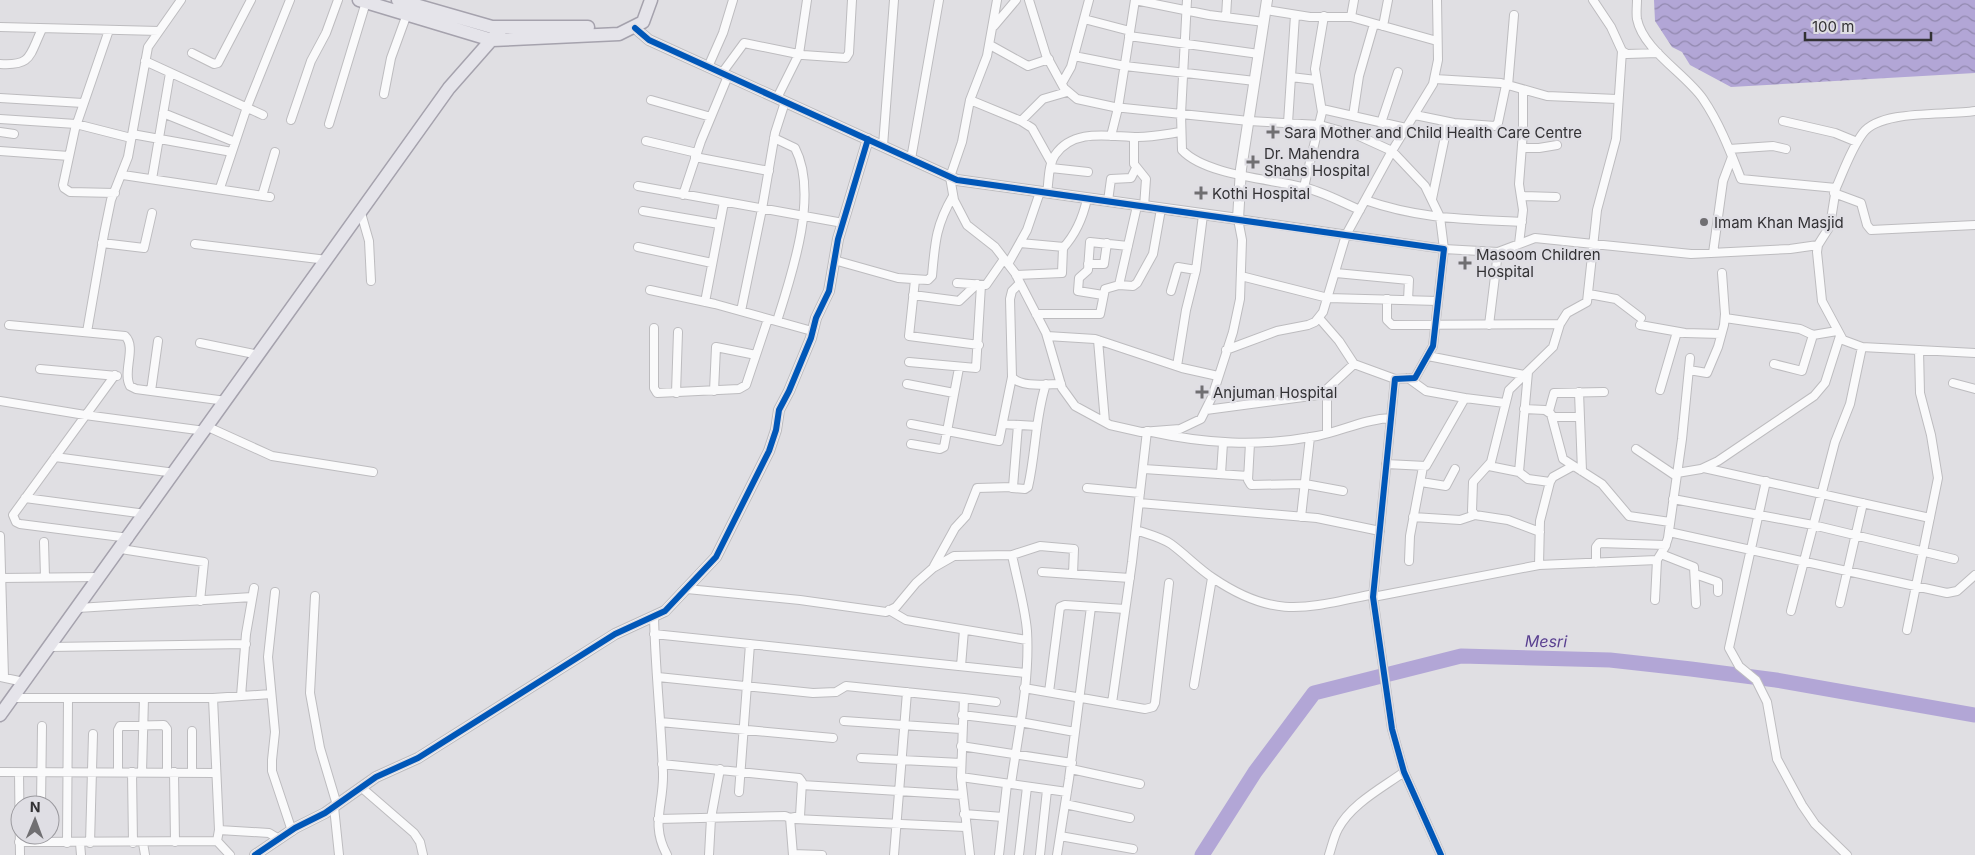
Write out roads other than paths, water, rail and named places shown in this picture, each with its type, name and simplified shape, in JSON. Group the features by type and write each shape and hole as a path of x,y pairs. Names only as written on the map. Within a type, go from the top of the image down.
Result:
{"main road":[{"path":"398,0 478,30 492,40 619,34 643,22 651,0"},
{"path":"363,1 407,14 478,30 618,27 631,29"},
{"path":"0,715 129,538 449,88 501,29"},
{"path":"469,66 478,30"}],"street":[{"path":"87,332 102,243 114,193 123,176 148,48 181,0"},
{"path":"192,53 214,64 218,63 251,0"},
{"path":"220,188 247,107 290,0"},
{"path":"291,120 311,61 328,28 338,0"},
{"path":"708,67 724,33 733,0"},
{"path":"740,311 762,209 781,100 799,54 806,16 806,0"},
{"path":"683,196 725,75 744,42 799,54 843,59 848,57 852,0"},
{"path":"883,146 894,0"},
{"path":"911,159 938,0"},
{"path":"997,0 990,45 970,100 962,142 950,177 953,196 966,225 995,247 1016,275 1047,336 1061,384 1075,406 1105,422 1183,439 1223,443 1250,443 1310,437 1368,421 1391,418"},
{"path":"992,28 1016,0"},
{"path":"1030,0 1049,59 1067,92 1077,99 1118,108 1249,121 1320,125 1354,134 1392,150 1418,177 1432,199 1440,218 1444,249 1434,346 1415,378 1395,379 1354,364 1339,341 1319,318"},
{"path":"1062,83 1074,56 1089,0"},
{"path":"1111,136 1118,108 1135,0 1264,22"},
{"path":"1187,0 1181,114 1182,150 1188,156 1241,175 1304,187 1360,210"},
{"path":"1226,17 1227,0"},
{"path":"1351,17 1354,0"},
{"path":"1383,26 1388,0"},
{"path":"1226,350 1277,331 1308,324 1319,318 1328,298 1346,235 1392,150 1435,79 1438,60 1437,0"},
{"path":"1475,516 1472,511 1473,482 1488,466 1509,390 1553,347 1560,324 1567,313 1587,302 1589,294 1592,244 1597,210 1616,139 1617,99 1622,51 1611,27 1593,0"},
{"path":"1637,0 1637,19 1642,31 1658,53 1701,97 1718,122 1741,179 1835,191 1861,203 1867,225 1872,230 1975,225"},
{"path":"329,124 363,1"},
{"path":"1147,431 1180,428 1201,418 1212,397 1226,350 1238,307 1242,240 1238,219 1241,175 1266,5 1295,15 1351,17 1437,41"},
{"path":"384,94 391,58 407,14"},
{"path":"1288,123 1295,15"},
{"path":"1415,114 1448,122 1495,126 1498,123 1507,85 1514,15"},
{"path":"1304,187 1320,125 1322,109 1316,80 1316,60 1324,16"},
{"path":"1084,20 1130,34 1259,54"},
{"path":"1353,116 1359,76 1374,24"},
{"path":"0,27 159,31"},
{"path":"0,64 18,65 26,61 42,29"},
{"path":"631,29 649,40 957,180 1444,249 1498,252 1535,238 1691,254 1790,249 1818,245"},
{"path":"109,30 76,124 63,185 67,191 114,193"},
{"path":"990,45 1028,66 1049,59"},
{"path":"1622,51 1628,54 1658,53"},
{"path":"1074,56 1125,66 1255,81"},
{"path":"145,61 263,115"},
{"path":"152,179 170,72"},
{"path":"1381,122 1398,72"},
{"path":"1291,77 1316,80"},
{"path":"1435,79 1507,85 1547,96 1617,99"},
{"path":"1519,244 1522,222 1522,196 1519,184 1523,90"},
{"path":"1021,121 1043,99 1067,92"},
{"path":"0,98 83,103"},
{"path":"651,100 711,117"},
{"path":"970,100 1021,121 1032,128 1039,136 1051,165"},
{"path":"1322,109 1406,128"},
{"path":"1975,112 1903,117 1872,123 1857,142 1835,191 1830,226 1818,245 1819,291 1839,334 1849,344 1862,347 1975,353"},
{"path":"163,113 236,142"},
{"path":"0,118 76,124 132,136 232,152"},
{"path":"1783,121 1835,133 1857,142"},
{"path":"1432,199 1448,122"},
{"path":"0,132 14,134"},
{"path":"957,283 988,284 994,271 1006,262 1020,243 1044,192 1055,154 1063,146 1082,137 1134,137 1181,132"},
{"path":"1119,285 1128,246 1141,206 1146,179 1133,162 1134,137"},
{"path":"774,138 793,146 797,152 805,182 802,216 788,284 777,321"},
{"path":"259,853 335,806 376,777 418,758 615,634 665,610 687,589 722,547 739,508 769,451 776,430 778,410 789,392 829,291 843,223 868,140"},
{"path":"646,141 696,155 769,171"},
{"path":"1522,148 1557,145"},
{"path":"1731,153 1774,146 1786,149"},
{"path":"0,151 69,156"},
{"path":"123,176 220,188 266,196 275,152"},
{"path":"1713,253 1723,181 1731,153"},
{"path":"1051,165 1088,172"},
{"path":"1108,202 1111,179 1132,178 1136,168"},
{"path":"638,186 683,196 843,223"},
{"path":"834,260 898,278 928,280 932,276 936,235 941,217 953,196"},
{"path":"1522,196 1556,197"},
{"path":"1020,243 1064,247 1070,242 1076,226 1083,217 1087,199"},
{"path":"1365,200 1396,210 1440,218 1522,222"},
{"path":"705,302 724,202"},
{"path":"1036,314 1097,315 1101,312 1105,289 1119,285 1133,286 1137,284 1153,254 1161,209"},
{"path":"643,211 719,224"},
{"path":"102,243 144,248 152,213"},
{"path":"361,213 369,246 370,281"},
{"path":"1177,366 1186,310 1196,270 1203,215"},
{"path":"1103,295 1078,292 1079,278 1086,274 1091,241 1128,246"},
{"path":"1088,264 1104,264 1107,243"},
{"path":"195,244 326,260"},
{"path":"638,247 712,263"},
{"path":"1016,275 1062,273 1064,247"},
{"path":"1489,325 1498,252"},
{"path":"1170,291 1178,267 1196,270"},
{"path":"1336,272 1408,280 1408,300"},
{"path":"1689,370 1704,374 1709,371 1725,318 1722,274"},
{"path":"1241,276 1328,298 1438,301"},
{"path":"915,280 909,336 979,345"},
{"path":"913,295 959,301 979,284"},
{"path":"909,362 959,368 976,368 979,345 979,284"},
{"path":"911,424 997,442 1000,438 1012,377 1010,299 1012,291 1020,284"},
{"path":"650,290 705,302 812,331"},
{"path":"1589,294 1616,299 1640,322 1677,332 1721,334"},
{"path":"1387,299 1387,320 1389,324 1560,324"},
{"path":"1725,318 1800,329 1813,335 1839,334"},
{"path":"654,328 655,391 661,394 714,391 743,388 768,319"},
{"path":"9,325 128,337 127,376 130,386 151,391 226,401"},
{"path":"676,393 678,332"},
{"path":"1660,390 1677,332"},
{"path":"1636,449 1677,474 1704,468 1752,438 1819,391 1825,383 1839,334"},
{"path":"1774,364 1802,371 1813,335"},
{"path":"1047,336 1098,340 1177,366 1218,376"},
{"path":"1098,340 1105,422"},
{"path":"151,391 158,341"},
{"path":"200,343 259,355"},
{"path":"714,391 716,347 756,355"},
{"path":"1791,611 1835,442 1850,404 1862,347"},
{"path":"1907,630 1938,485 1938,471 1931,435 1920,393 1919,350"},
{"path":"1428,356 1526,373"},
{"path":"1655,600 1659,557 1666,544 1669,532 1690,358"},
{"path":"1327,433 1326,394 1330,384 1354,364"},
{"path":"911,444 942,448 959,368"},
{"path":"40,369 127,376"},
{"path":"1519,472 1526,373"},
{"path":"116,375 13,515 16,522 20,524 129,538"},
{"path":"1012,377 1017,382 1061,384"},
{"path":"1408,378 1426,390 1465,398 1505,403"},
{"path":"1395,379 1374,595 1375,617 1392,729 1404,772 1441,855"},
{"path":"1953,382 1975,389"},
{"path":"907,384 954,393"},
{"path":"933,568 955,528 966,516 973,496 979,487 1025,489 1028,487 1035,456 1037,426 1042,397 1046,384"},
{"path":"1579,392 1582,471"},
{"path":"1604,392 1554,393 1550,414 1562,457 1602,484 1629,516 1670,522"},
{"path":"1206,410 1326,394"},
{"path":"1410,561 1410,536 1424,467 1428,464 1465,398"},
{"path":"0,401 85,416 206,429 272,456 373,472"},
{"path":"1524,409 1580,417"},
{"path":"1003,424 1037,426"},
{"path":"1012,488 1018,425"},
{"path":"1112,703 1130,578 1147,431"},
{"path":"1301,517 1310,437"},
{"path":"1221,474 1223,443"},
{"path":"1250,443 1248,476 1251,485 1305,484 1343,491"},
{"path":"55,457 175,473"},
{"path":"1386,464 1424,467"},
{"path":"1488,466 1519,472 1528,479 1550,482"},
{"path":"1539,565 1540,521 1550,482 1553,477 1573,466"},
{"path":"1704,468 1821,492 1930,518"},
{"path":"1144,469 1248,476"},
{"path":"1421,482 1446,486 1455,469"},
{"path":"1766,482 1729,648 1739,666 1756,680 1766,702 1777,759 1802,805 1815,824 1844,853"},
{"path":"1087,488 1140,493"},
{"path":"24,498 146,514"},
{"path":"1673,499 1813,525 1954,559"},
{"path":"1139,503 1301,517 1380,531"},
{"path":"1840,603 1862,503"},
{"path":"1414,517 1460,520 1475,516 1508,520 1540,532"},
{"path":"1136,531 1171,544 1212,578 1236,592 1263,604 1287,609 1306,608 1539,565 1596,563 1659,557 1693,566 1696,604"},
{"path":"1669,532 1952,593 1975,575"},
{"path":"0,536 2,677 24,682"},
{"path":"44,542 45,577"},
{"path":"1596,563 1596,547 1599,542 1666,544"},
{"path":"687,589 800,600 878,612 896,607 916,583 933,568 941,562 961,555 1012,555 1040,546 1074,549 1073,574"},
{"path":"121,549 204,562 200,601"},
{"path":"999,855 1020,722 1027,640 1026,621 1012,555"},
{"path":"1042,572 1130,578"},
{"path":"1695,574 1718,582 1718,592"},
{"path":"1,578 100,577"},
{"path":"1194,685 1212,578"},
{"path":"1024,688 1145,709 1153,707 1169,583"},
{"path":"241,696 254,588"},
{"path":"275,592 268,658 275,732 272,748 272,771 292,831"},
{"path":"315,596 310,693 320,748 335,806 339,855"},
{"path":"78,608 252,597"},
{"path":"1049,692 1059,609 1062,605 1125,609"},
{"path":"1057,855 1071,766 1091,607"},
{"path":"889,610 906,620 1027,640"},
{"path":"654,616 662,764 658,819 659,839 667,855"},
{"path":"961,666 964,630"},
{"path":"654,634 1025,672"},
{"path":"50,647 246,644"},
{"path":"739,792 750,644"},
{"path":"658,677 747,688 831,694 846,686 996,702"},
{"path":"894,855 907,692"},
{"path":"12,698 213,698 271,694"},
{"path":"67,842 68,698"},
{"path":"142,772 144,698"},
{"path":"213,698 219,830 217,841"},
{"path":"964,698 961,777 970,855"},
{"path":"962,715 1020,722 1075,732"},
{"path":"844,721 962,729"},
{"path":"660,722 833,738"},
{"path":"118,772 118,728 143,725 167,727 175,842"},
{"path":"41,795 42,726"},
{"path":"192,731 192,772"},
{"path":"90,842 93,734"},
{"path":"961,746 1015,754 1140,784"},
{"path":"861,758 961,763"},
{"path":"662,764 799,778 802,785 800,816 792,819"},
{"path":"709,855 711,818 720,769"},
{"path":"0,772 42,774 68,771 216,772"},
{"path":"132,772 133,843"},
{"path":"1329,855 1337,830 1344,819 1404,772"},
{"path":"19,773 19,795"},
{"path":"961,777 1067,792"},
{"path":"802,785 962,795"},
{"path":"1019,855 1027,787"},
{"path":"362,788 414,833 420,842 423,855"},
{"path":"1040,855 1047,790"},
{"path":"1065,804 1130,818"},
{"path":"964,814 1004,817"},
{"path":"658,819 785,816 792,819 966,828"},
{"path":"792,819 793,854 822,855"},
{"path":"219,830 269,833 279,839"},
{"path":"1060,836 1133,849"},
{"path":"60,841 143,843 217,841 230,855"},
{"path":"80,842 81,855"},
{"path":"143,843 145,855"}],"water":[{"path":"1654,0 1975,0 1975,73 1731,87 1690,65 1682,52 1672,47 1655,21"}],"waterway":[{"name":"Mesri","path":"1202,855 1255,772 1314,693 1461,656 1610,660 1691,669 1776,680 1975,715"}],"place":[{"name":"Sara Mother and Child Health Care Centre","path":"1273,132"},
{"name":"Dr. Mahendra Shahs Hospital","path":"1253,162"},
{"name":"Kothi Hospital","path":"1201,193"},
{"name":"Imam Khan Masjid","path":"1704,222"},
{"name":"Masoom Children Hospital","path":"1465,263"},
{"name":"Anjuman Hospital","path":"1202,392"}]}
